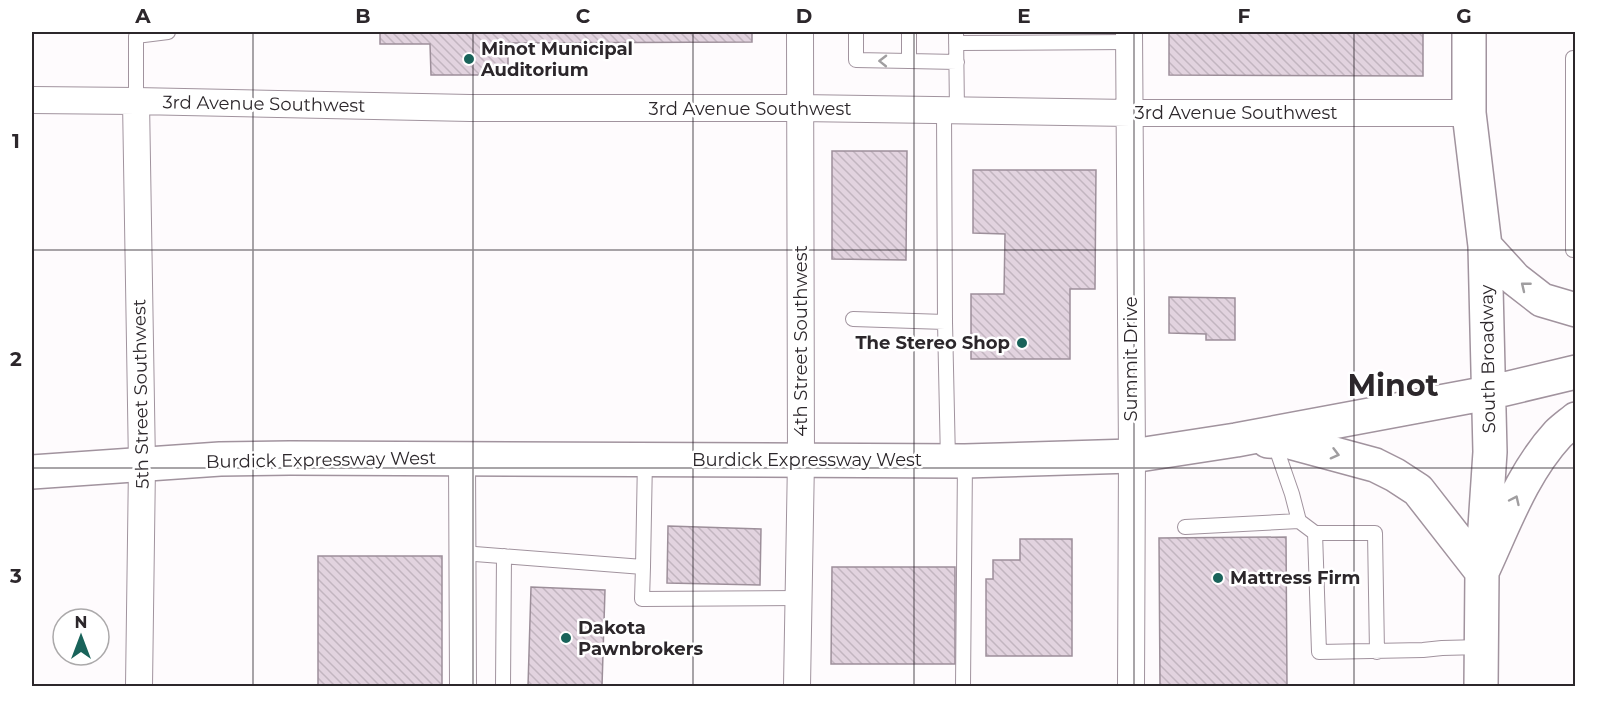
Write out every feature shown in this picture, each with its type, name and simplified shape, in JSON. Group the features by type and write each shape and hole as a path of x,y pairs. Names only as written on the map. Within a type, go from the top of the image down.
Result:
{"main road":[{"name":"South Broadway","path":"1469,32 1469,113 1485,246 1490,452 1482,572 1481,687"},
{"path":"1485,246 1515,279 1542,300 1575,310"},
{"name":"Burdick Expressway West","path":"32,472 232,459 957,461 1132,456 1236,440 1488,393 1575,372"},
{"path":"1236,440 1290,442 1375,465 1395,475 1418,490 1482,572 1531,470 1559,433 1575,419"}],"street":[{"name":"4th Street Southwest","path":"797,687 801,460 800,32"},
{"name":"Summit Drive","path":"1129,37 1131,687"},
{"name":"3rd Avenue Southwest","path":"32,100 136,100 470,108 1469,113"},
{"name":"5th Street Southwest","path":"136,100 142,465 140,687"},
{"path":"462,458 463,687"}],"lane":[{"path":"136,100 136,36 168,32"},
{"path":"856,32 856,60 957,62"},
{"path":"909,32 909,61"},
{"path":"963,687 957,461 945,322 951,111 957,62 956,37 1129,37"},
{"path":"1573,250 1573,58 1575,58"},
{"path":"853,319 945,322"},
{"path":"1274,442 1299,521 1315,533 1375,533 1377,652"},
{"path":"645,459 642,599 799,598"},
{"path":"1185,527 1299,521"},
{"path":"1315,533 1319,652 1481,647"},
{"path":"462,553 643,567"},
{"path":"503,687 504,556"}],"building":[{"name":"Minot Municipal Auditorium","path":"380,32 752,32 752,42 508,43 508,75 431,75 430,44 380,44"},
{"path":"1169,32 1423,32 1423,76 1169,75"},
{"path":"832,151 907,151 906,260 832,259"},
{"path":"973,170 1096,170 1095,289 1070,289 1070,359 971,359 971,294 1004,294 1005,234 973,233"},
{"path":"1169,297 1235,298 1235,340 1206,340 1206,334 1169,333"},
{"path":"668,526 761,529 760,585 667,583"},
{"path":"1286,537 1287,686 1160,686 1159,538"},
{"path":"1020,539 1072,539 1072,656 986,656 986,579 993,579 993,560 1020,560"},
{"path":"318,556 442,556 442,686 318,686"},
{"path":"832,567 955,567 955,664 831,664"},
{"name":"Dakota Pawnbrokers","path":"531,587 605,590 602,686 528,686"}],"place":[{"name":"Minot Municipal Auditorium","path":"469,59"},
{"name":"The Stereo Shop","path":"1022,343"},
{"name":"Mattress Firm","path":"1218,578"},
{"name":"Dakota Pawnbrokers","path":"566,638"}],"district":[{"name":"Minot","path":"1393,385"}]}
